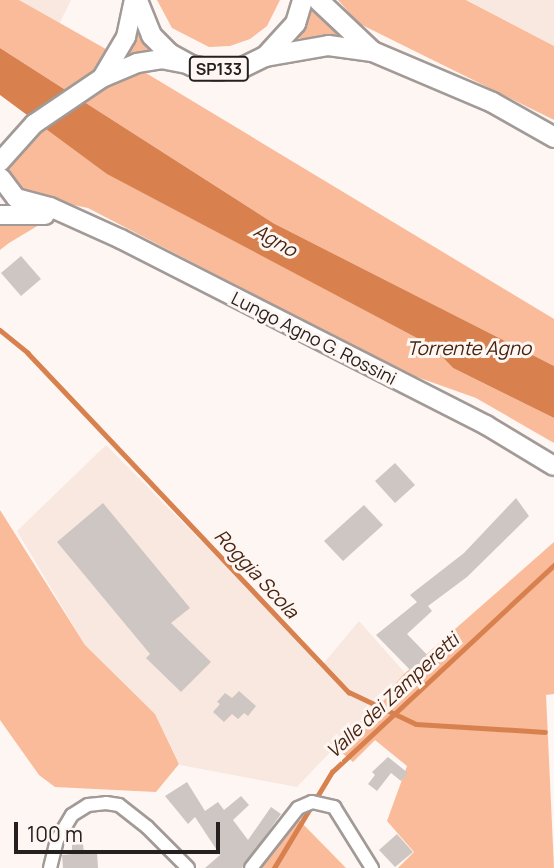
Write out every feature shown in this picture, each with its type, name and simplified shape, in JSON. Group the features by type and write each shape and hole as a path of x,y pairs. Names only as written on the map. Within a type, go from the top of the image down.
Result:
{"main road":[{"name":"SP133","path":"135,0 151,35 169,53 191,65 229,68 265,57 328,45 372,51 492,102 554,137"},
{"path":"102,78 126,37 135,0"},
{"name":"SP133","path":"265,57 295,23 302,0"},
{"name":"SP133","path":"318,0 372,51"},
{"path":"0,177 5,139 34,124 102,78 137,63 161,60 191,65"},
{"name":"Lungo Agno G. Rossini","path":"0,177 16,198 71,216 486,425 554,466"},
{"name":"Lungo Agno G. Rossini","path":"0,215 71,216"}],"street":[{"path":"251,868 298,808 312,802 334,807 372,868"},
{"path":"50,868 57,840 72,815 88,804 106,803 119,804 148,827 188,868"}],"shaded area":[{"path":"0,0 19,0 120,57 135,26 156,51 126,61 554,319 554,366 273,223 0,48"},
{"path":"19,0 71,0 59,24"},
{"path":"157,0 280,0 267,26 250,39 230,46 209,47 172,28"},
{"path":"311,0 351,39 296,38 307,20"},
{"path":"338,0 466,0 554,46 554,120 358,23"},
{"path":"467,0 554,0 554,46"},
{"path":"48,127 108,174 432,346 453,368 554,418 554,443 476,398 403,372 88,208 28,196 12,183 8,165 19,148"},
{"path":"44,222 9,243 0,250 0,224"},
{"path":"106,445 323,664 359,621 405,673 297,787 180,765 155,714 85,645 17,531"},
{"path":"0,510 85,645 155,714 179,764 156,792 55,787 39,775 0,720"},
{"path":"554,542 554,694 546,695 554,868 398,868 414,852 387,821 407,766 375,740 353,762 336,748 405,673"},
{"path":"296,817 346,868 259,868"}],"water":[{"name":"Torrente Agno","path":"0,48 273,223 554,366 554,418 453,368 432,346 107,174 0,95"}],"building":[{"path":"21,256 41,279 21,296 1,273"},
{"path":"395,463 415,485 395,503 375,481"},
{"path":"516,498 529,516 467,577 428,606 432,611 407,634 436,664 419,679 376,635 417,602 410,595 464,553"},
{"path":"103,503 190,608 171,623 211,662 181,692 146,658 150,654 57,542"},
{"path":"364,505 383,525 343,561 324,541"},
{"path":"239,691 256,706 248,716 244,713 238,719 232,714 224,722 213,712 220,704 217,702 225,693 232,698"},
{"path":"388,757 408,773 401,781 391,773 377,791 368,784 375,775 372,772"},
{"path":"187,782 205,811 218,802 224,810 241,796 249,805 233,820 248,840 271,807 281,814 242,868 205,868 220,855 195,817 188,824 165,796"},
{"path":"397,834 413,852 395,867 379,850"},
{"path":"83,843 84,854 97,852 98,868 63,868 62,855 72,854 72,845"}],"waterway":[{"name":"Roggia Scola","path":"0,330 28,353 349,692 416,724 545,732"},
{"name":"Valle dei Zamperetti","path":"274,868 332,772 554,565"}],"water label":[{"name":"Agno","path":"275,241"}]}
